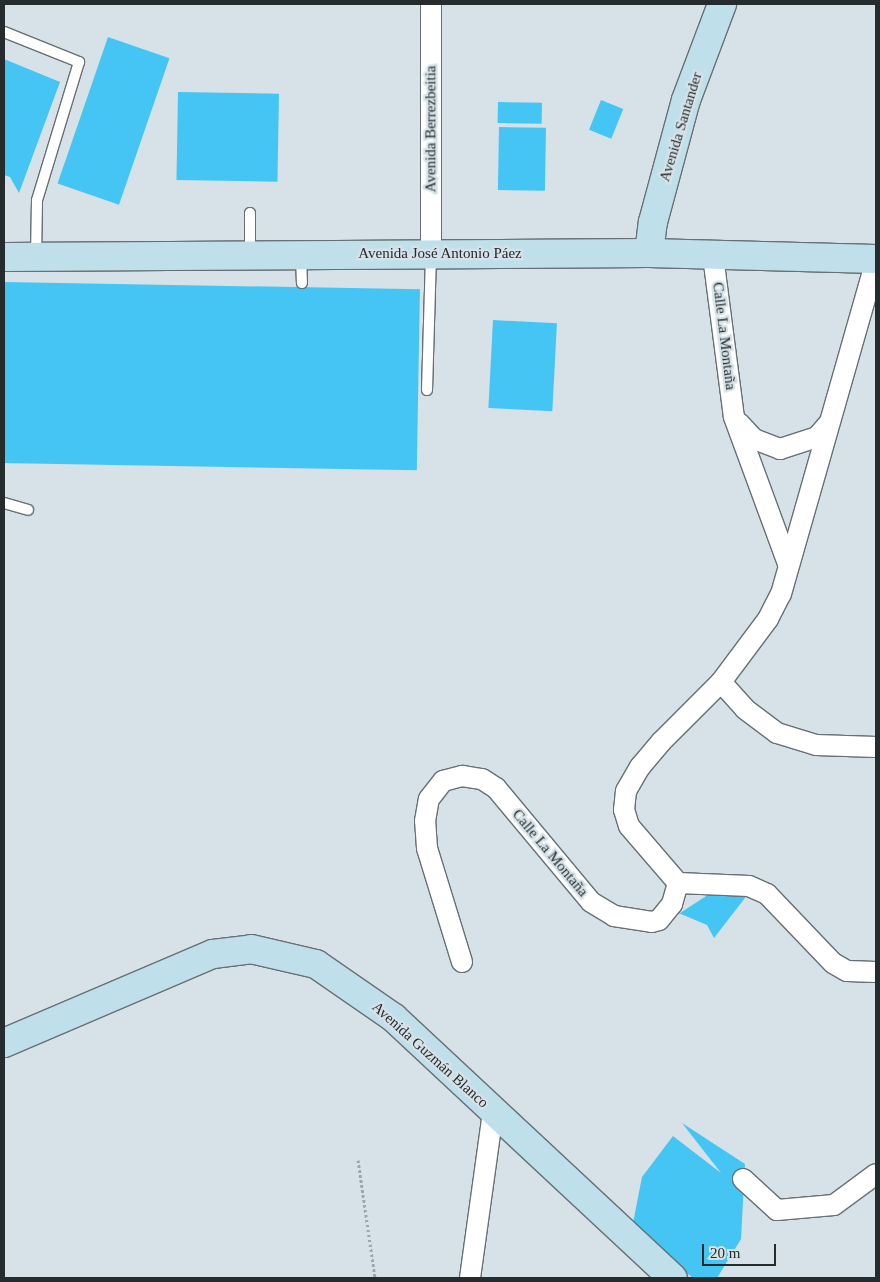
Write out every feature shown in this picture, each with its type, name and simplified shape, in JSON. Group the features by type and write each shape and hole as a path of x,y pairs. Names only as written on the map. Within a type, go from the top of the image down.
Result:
{"street":[{"name":"Avenida Berrezbeitia","path":"431,4 431,255"},
{"name":"Avenida Santander","path":"649,253 654,222 686,100 722,4"},
{"name":"Avenida José Antonio Páez","path":"4,257 250,253 431,255 649,253 876,260"},
{"name":"Calle La Montaña","path":"713,256 734,417 788,564"},
{"path":"876,260 781,594 768,619 721,682 661,742 640,767 626,791 624,810 629,826 678,883 748,886 768,894 833,963 847,971 876,972"},
{"path":"734,417 754,439 780,449 816,437 829,422"},
{"path":"721,682 745,709 777,733 816,745 876,747"},
{"name":"Calle La Montaña","path":"462,962 427,848 425,821 429,799 443,781 462,776 482,779 496,788 591,902 614,916 634,921 659,920 672,904 678,883"},
{"name":"Avenida Guzmán Blanco","path":"4,1044 213,954 251,949 316,964 347,983 394,1018 673,1278"},
{"path":"470,1278 493,1112"},
{"path":"743,1179 777,1210 834,1205 876,1174"}],"lane":[{"path":"4,32 79,62 37,200 36,256"},
{"path":"250,212 250,253"},
{"path":"301,253 302,283"},
{"path":"427,390 431,255"},
{"path":"4,503 28,510"}],"path":[{"path":"358,1160 375,1278"}],"building":[{"path":"108,37 169,58 119,205 58,184"},
{"path":"4,59 60,82 19,193 10,177 4,175"},
{"path":"178,92 279,94 277,182 176,180"},
{"path":"601,100 623,109 611,139 589,130"},
{"path":"498,102 542,103 542,124 498,123"},
{"path":"499,127 546,128 545,191 498,190"},
{"path":"4,282 420,289 417,470 4,463"},
{"path":"493,320 557,323 552,411 488,408"},
{"path":"714,891 748,894 714,938 707,925 669,909 681,893 680,913"},
{"path":"682,1123 745,1164 741,1239 717,1278 693,1278 632,1228 642,1177 673,1136 721,1173"}]}
